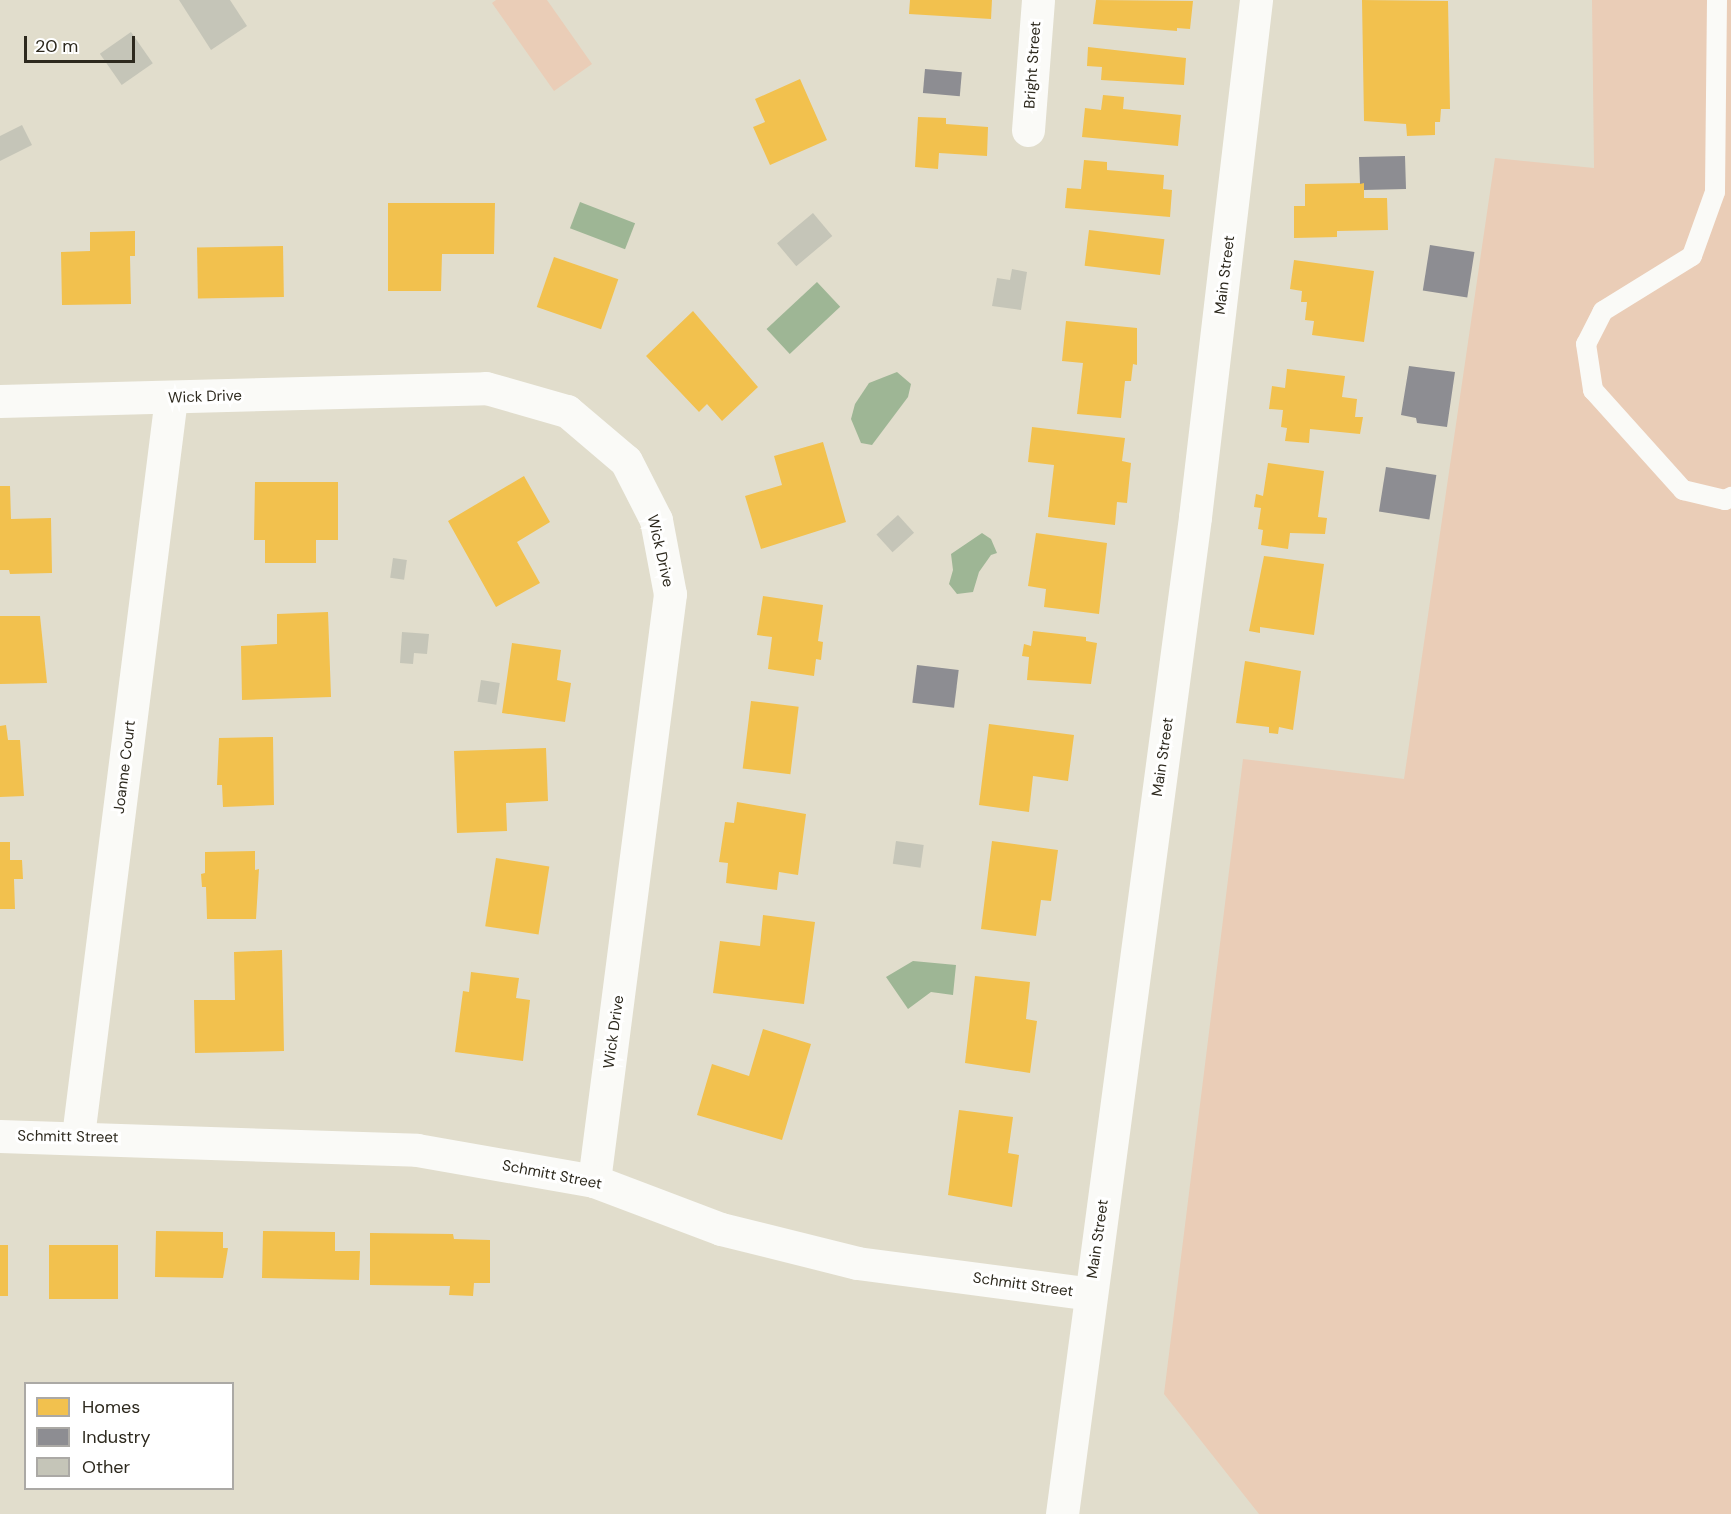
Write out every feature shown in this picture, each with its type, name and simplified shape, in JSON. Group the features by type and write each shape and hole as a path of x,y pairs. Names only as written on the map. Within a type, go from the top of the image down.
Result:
{"street":[{"name":"Bright Street","path":"1028,130 1038,0"},
{"name":"Main Street","path":"1062,1514 1197,506 1256,0"},
{"name":"Wick Drive","path":"0,401 486,388 567,411 626,460 656,520 670,594 594,1181"},
{"name":"Joanne Court","path":"78,1136 171,398"},
{"name":"Schmitt Street","path":"0,1136 78,1136 417,1150 594,1181 721,1229 857,1263 1091,1294"}],"lane":[{"path":"1717,0 1715,192 1692,256 1603,311 1587,344 1593,390 1683,490 1725,500 1731,497"}],"shaded area":[{"path":"496,0 547,0 592,64 554,91 492,3"},
{"path":"1592,0 1731,0 1731,1514 1259,1514 1164,1394 1243,759 1404,779 1495,158 1594,168"},
{"path":"580,202 635,223 625,249 570,228"},
{"path":"817,282 840,307 790,354 767,329"},
{"path":"897,372 911,384 908,397 872,445 861,443 851,419 855,404 869,383"},
{"path":"982,533 991,539 997,553 991,555 979,572 973,592 957,594 949,584 953,570 951,554"},
{"path":"913,961 956,965 953,995 931,992 908,1009 886,977"}],"building: Homes":[{"path":"910,0 992,0 991,19 909,14"},
{"path":"1096,0 1193,1 1190,29 1177,28 1177,31 1093,24"},
{"path":"1362,0 1448,1 1450,109 1441,109 1440,122 1435,122 1435,135 1407,136 1406,124 1364,121"},
{"path":"1088,47 1186,58 1184,85 1101,80 1102,67 1087,66"},
{"path":"800,79 827,140 770,165 753,127 765,122 755,99"},
{"path":"1103,95 1124,97 1123,109 1181,115 1178,146 1082,137 1085,108 1101,110"},
{"path":"918,117 946,118 946,124 988,127 987,156 939,153 938,169 915,167"},
{"path":"1084,160 1107,162 1107,170 1164,175 1163,189 1172,190 1170,217 1065,208 1067,188 1081,189"},
{"path":"1364,183 1364,198 1387,198 1388,230 1337,231 1337,237 1294,238 1294,206 1305,206 1305,184"},
{"path":"388,203 495,203 494,254 442,254 441,291 388,291"},
{"path":"1089,230 1164,239 1160,275 1085,266"},
{"path":"135,231 135,256 130,256 131,304 62,305 61,252 90,251 90,232"},
{"path":"283,246 284,297 198,298 197,248"},
{"path":"554,257 618,279 601,329 537,307"},
{"path":"1294,260 1374,271 1364,342 1312,335 1314,321 1305,320 1307,302 1301,302 1302,291 1290,289"},
{"path":"693,311 758,387 722,421 707,404 699,412 646,356"},
{"path":"1066,321 1137,328 1137,365 1133,364 1131,381 1125,381 1121,418 1077,414 1083,363 1062,361"},
{"path":"1287,369 1345,376 1342,397 1357,399 1355,417 1363,417 1360,434 1310,429 1309,443 1285,441 1287,428 1281,427 1283,410 1269,409 1272,386 1285,388"},
{"path":"1032,427 1125,438 1122,461 1131,463 1127,503 1117,502 1115,525 1048,517 1054,465 1028,462"},
{"path":"823,442 846,522 761,549 745,496 782,485 774,456"},
{"path":"1268,463 1324,471 1318,517 1327,518 1325,534 1290,533 1288,549 1261,545 1263,530 1258,529 1261,508 1254,507 1256,494 1263,496"},
{"path":"524,476 550,522 517,542 540,583 496,607 448,521"},
{"path":"255,482 338,482 338,540 316,540 316,563 265,563 265,540 254,540"},
{"path":"0,486 10,486 11,519 51,518 52,573 10,574 9,570 0,570"},
{"path":"1036,533 1107,543 1099,614 1044,607 1046,589 1028,586"},
{"path":"1264,556 1324,564 1314,635 1260,627 1260,633 1249,631"},
{"path":"763,596 823,605 818,641 823,642 821,660 816,659 814,676 768,669 772,637 757,635"},
{"path":"328,612 331,697 242,700 241,646 277,644 277,614"},
{"path":"0,616 40,616 47,683 0,684"},
{"path":"1033,631 1086,637 1086,641 1097,643 1091,684 1027,680 1029,657 1022,656 1024,644 1031,646"},
{"path":"512,643 561,650 557,680 571,683 565,722 502,713"},
{"path":"1245,661 1301,671 1293,730 1279,727 1278,734 1269,733 1269,727 1236,723"},
{"path":"751,701 799,707 790,774 743,768"},
{"path":"989,724 1074,735 1068,781 1033,776 1029,812 979,805"},
{"path":"6,725 8,740 20,740 24,796 0,797 0,726"},
{"path":"273,737 274,805 223,807 222,785 217,785 219,738"},
{"path":"546,748 548,801 506,803 507,831 457,833 454,751"},
{"path":"737,802 806,814 798,875 779,872 777,890 726,883 728,863 719,862 725,822 734,823"},
{"path":"992,841 1058,850 1051,901 1041,900 1036,936 981,929"},
{"path":"0,842 10,842 10,860 22,860 23,879 14,879 15,909 0,909"},
{"path":"255,851 255,870 259,869 256,919 207,919 206,887 202,887 201,874 205,873 205,852"},
{"path":"496,858 549,866 539,935 485,926"},
{"path":"763,915 815,922 804,1004 713,993 720,941 760,946"},
{"path":"282,950 284,1051 195,1053 194,1000 235,1000 234,952"},
{"path":"471,972 519,978 516,998 530,1000 523,1061 455,1052 463,991 469,992"},
{"path":"975,976 1030,982 1026,1019 1037,1021 1030,1073 965,1063"},
{"path":"763,1029 811,1044 782,1140 697,1115 712,1064 749,1076"},
{"path":"959,1110 1013,1117 1008,1153 1019,1155 1012,1207 948,1195"},
{"path":"156,1231 223,1232 223,1248 228,1248 223,1278 155,1277"},
{"path":"263,1231 335,1232 335,1251 360,1251 359,1280 262,1278"},
{"path":"370,1233 453,1234 454,1239 490,1240 490,1283 474,1283 473,1296 449,1295 450,1286 370,1285"},
{"path":"0,1245 8,1245 8,1296 0,1296"},
{"path":"49,1245 118,1245 118,1299 49,1299"}],"building: Industry":[{"path":"925,69 962,72 960,96 923,93"},
{"path":"1405,156 1406,189 1364,190 1364,183 1360,184 1359,157"},
{"path":"1430,245 1474,252 1467,297 1423,290"},
{"path":"1409,366 1455,372 1447,427 1417,423 1416,418 1401,415"},
{"path":"1386,467 1436,475 1429,519 1379,511"},
{"path":"917,665 959,670 954,708 912,703"}],"building: Other":[{"path":"179,0 230,0 247,26 211,50"},
{"path":"131,32 153,63 122,85 100,54"},
{"path":"22,125 32,145 0,161 0,136"},
{"path":"813,213 832,236 796,266 777,243"},
{"path":"1012,269 1027,272 1021,310 992,306 997,278 1010,280"},
{"path":"898,515 914,533 893,552 876,534"},
{"path":"393,558 407,560 404,580 390,578"},
{"path":"402,632 429,634 427,654 414,653 413,664 400,663"},
{"path":"481,680 500,683 496,705 478,702"},
{"path":"896,841 924,845 921,868 893,864"}]}
